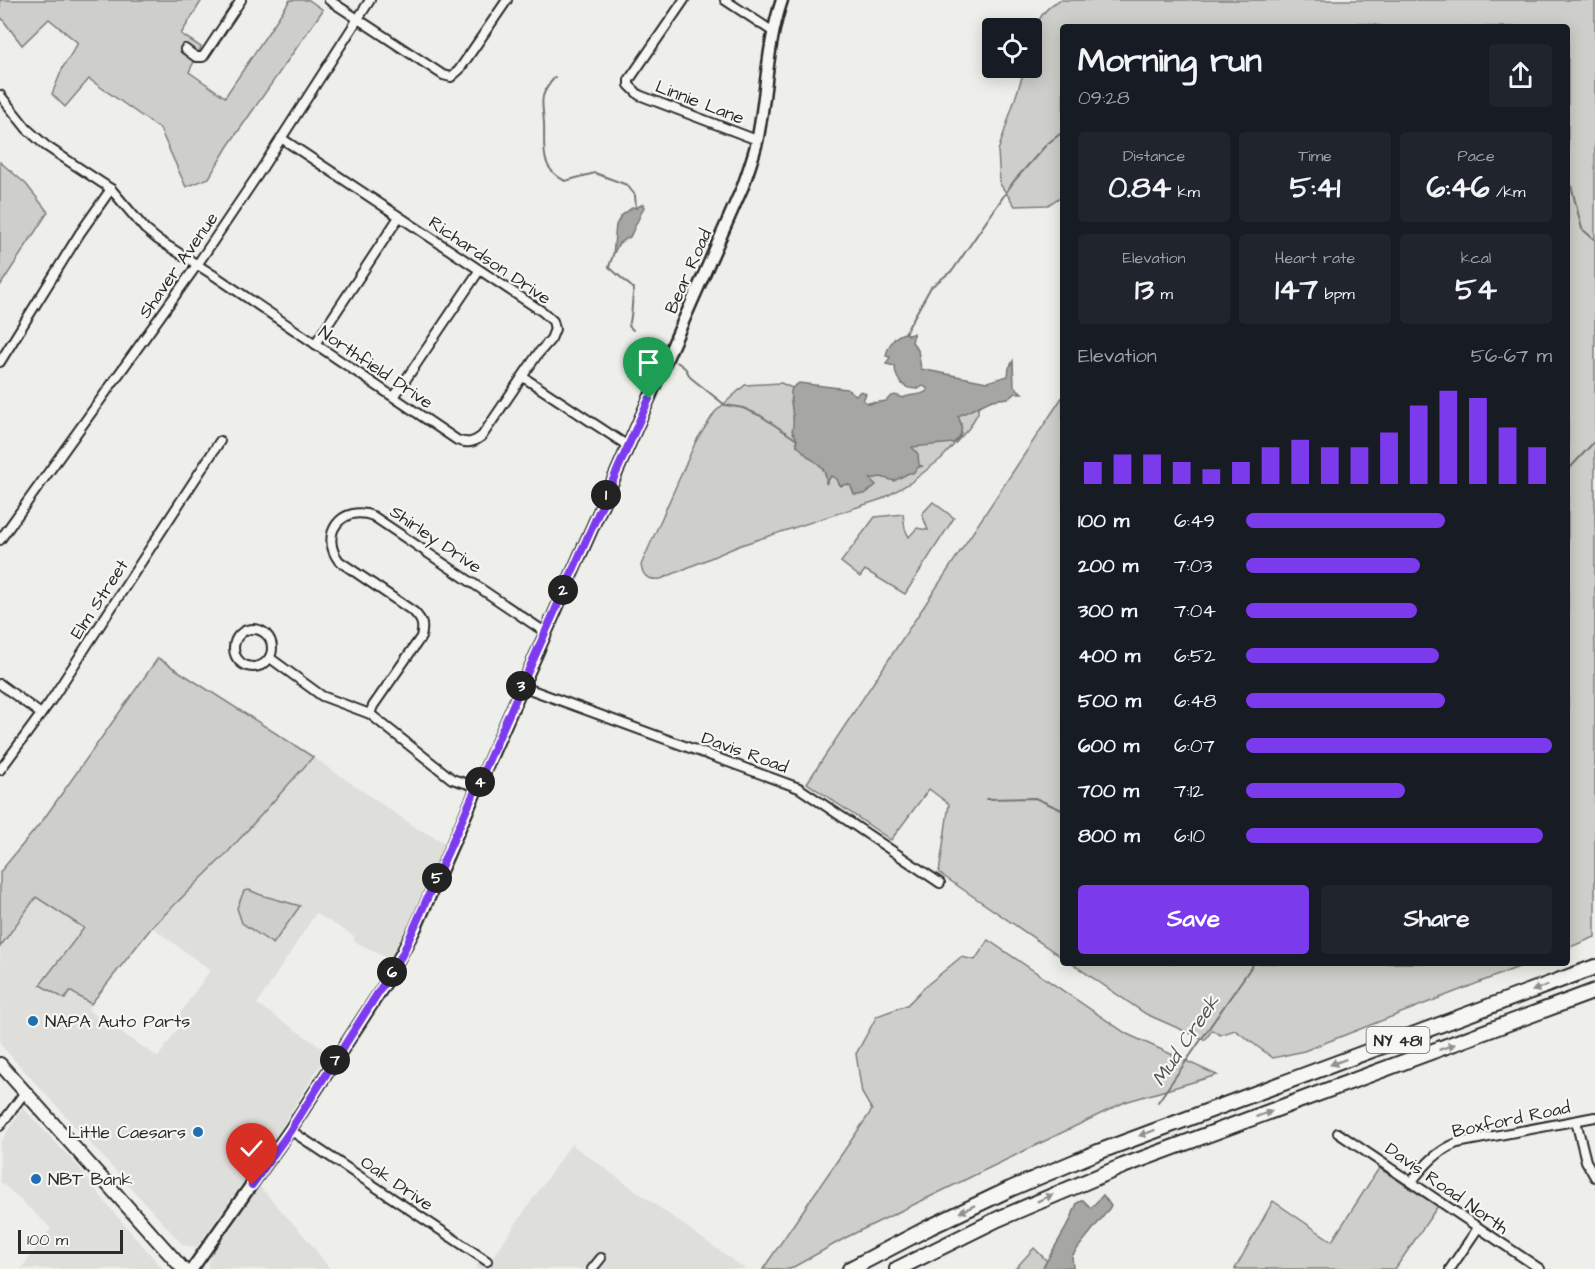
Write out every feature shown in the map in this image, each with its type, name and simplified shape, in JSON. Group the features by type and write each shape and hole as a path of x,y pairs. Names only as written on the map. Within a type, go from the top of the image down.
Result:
{"highway":[{"name":"NY 481","path":"850,1269 930,1227 1098,1152 1595,967"},
{"name":"NY 481","path":"897,1269 998,1219 1123,1166 1595,991"}],"main road":[{"name":"Bear Road","path":"192,1269 290,1131 401,957 734,208 757,140 772,31 782,0"},
{"path":"0,1064 183,1269"}],"street":[{"path":"185,49 203,57 241,0"},
{"path":"329,0 444,75 451,77 459,70 507,0"},
{"name":"Shaver Avenue","path":"0,540 197,265 370,0"},
{"name":"Linnie Lane","path":"684,0 629,80 629,85 639,95 757,140"},
{"path":"725,0 772,31"},
{"name":"Northfield Drive","path":"0,94 27,129 46,146 111,189 151,234 457,440 465,443 474,442 482,436 524,377"},
{"name":"Richardson Drive","path":"281,138 543,312 552,321 555,329 551,339 537,355 524,377"},
{"path":"0,362 4,348 111,189"},
{"path":"315,344 399,217"},
{"path":"394,397 479,271"},
{"path":"524,377 628,446"},
{"name":"Elm Street","path":"0,771 41,714 220,441"},
{"name":"Shirley Drive","path":"370,714 421,637 424,627 414,612 339,561 334,555 331,536 334,528 344,517 363,512 373,516 545,632"},
{"path":"249,628 264,631 273,644 270,658 257,667 243,664 234,652 237,637 249,628"},
{"path":"270,658 322,696 370,714 452,779 478,786"},
{"path":"0,684 41,714"},
{"name":"Davis Road","path":"521,686 799,788 940,883"},
{"path":"0,1126 25,1092"},
{"name":"Boxford Road","path":"1412,1181 1430,1160 1445,1148 1457,1143 1595,1117"},
{"path":"1576,1121 1586,1161 1595,1177"},
{"name":"Oak Drive","path":"290,1131 487,1262"},
{"name":"Davis Road North","path":"1338,1133 1540,1269"},
{"path":"1450,1269 1478,1228"},
{"path":"592,1269 601,1258"}],"shaded area":[{"path":"0,0 202,0 181,34 201,47 189,72 225,97 290,0 309,0 323,10 228,146 209,178 186,187 160,129 89,79 65,107 52,94 63,67 78,43 49,19 22,45 0,16"},
{"path":"1060,0 1595,0 1595,937 1570,947 1570,24 1060,24 1060,197 1048,205 1015,206 1000,184 998,151 1022,78 1042,78 1040,18"},
{"path":"0,162 26,184 48,212 0,286"},
{"path":"643,204 644,207 630,237 619,243 613,255 616,225 621,216 633,207 636,208"},
{"path":"905,333 909,335 914,333 912,342 918,350 921,369 987,382 1008,376 1013,361 1014,386 1022,393 992,400 958,416 961,431 953,443 912,447 918,454 919,465 922,466 913,473 894,481 881,477 870,479 876,485 865,494 854,494 851,486 847,484 841,486 837,479 831,476 826,484 826,476 821,467 797,446 796,437 792,431 792,388 799,383 847,389 856,395 861,391 866,394 863,400 869,404 886,401 894,395 903,398 924,393 927,388 923,386 912,388 903,385 897,377 895,366 886,364 890,357 886,356 890,344 895,338"},
{"path":"781,383 816,399 854,403 978,400 978,413 969,428 942,458 910,483 882,499 741,545 661,579 647,577 641,565 696,441 715,412 745,385"},
{"path":"1060,401 1060,956 939,873 949,804 929,789 891,840 807,783"},
{"path":"933,502 954,518 905,594 865,570 860,577 841,562 875,517 903,514 905,529 909,537 917,528 928,530 922,514"},
{"path":"158,658 313,757 228,852 152,927 91,1004 70,991 65,999 40,985 84,928 36,897 0,947 0,872 43,820"},
{"path":"313,757 415,827 447,844 393,961 354,941 354,936 316,913 257,1004 328,1052 278,1133 197,1247 183,1245 0,1044 0,947 36,896 84,928 40,985 65,999 69,991 91,1004 88,1010 158,1057 182,1023 177,1018 210,970 152,927 228,852"},
{"path":"249,890 300,906 273,944 242,923 237,908 244,891"},
{"path":"988,940 1127,1034 1217,1075 1125,1102 847,1237 790,1269 763,1269 872,1110 862,1093 856,1054 877,1016 907,1005 961,957 975,960"},
{"path":"1075,966 1521,966 1304,1051 1273,1058 1235,1030 1220,1035 1212,1030 1205,1040 1146,1014"},
{"path":"23,1108 78,1166 110,1208 163,1269 21,1269 51,1228 0,1181 0,1143"},
{"path":"571,1144 745,1269 475,1269 481,1258 490,1261"},
{"path":"1379,1168 1438,1206 1395,1269 1235,1269 1273,1201 1332,1241"},
{"path":"259,1186 307,1239 330,1269 208,1269 208,1262 217,1247"},
{"path":"1103,1195 1111,1206 1072,1256 1073,1267 1042,1269 1070,1221 1077,1203 1083,1200 1091,1208"},
{"path":"1034,1248 1055,1269 1015,1269"}],"waterway":[{"path":"1356,24 1365,24"},
{"path":"555,77 542,100 544,150 547,164 557,176 565,181 595,173 627,185 635,195 636,208"},
{"path":"905,333 931,287 953,270 1014,181 1047,144 1060,134"},
{"path":"1570,181 1582,229 1595,240"},
{"path":"613,255 609,267 634,289 629,326 633,330"},
{"path":"677,362 685,368 691,378 725,405 743,408 761,416 797,440"},
{"name":"Mud Creek","path":"1570,468 1595,441"},
{"path":"986,799 1035,798 1060,809"},
{"name":"Mud Creek","path":"1158,1102 1252,966"}],"place":[{"name":"NAPA Auto Parts","path":"33,1021"},
{"name":"Little Caesars","path":"198,1132"},
{"name":"NBT Bank","path":"36,1179"}],"route":[{"path":"252,1185 290,1131 402,955 649,399"}]}
